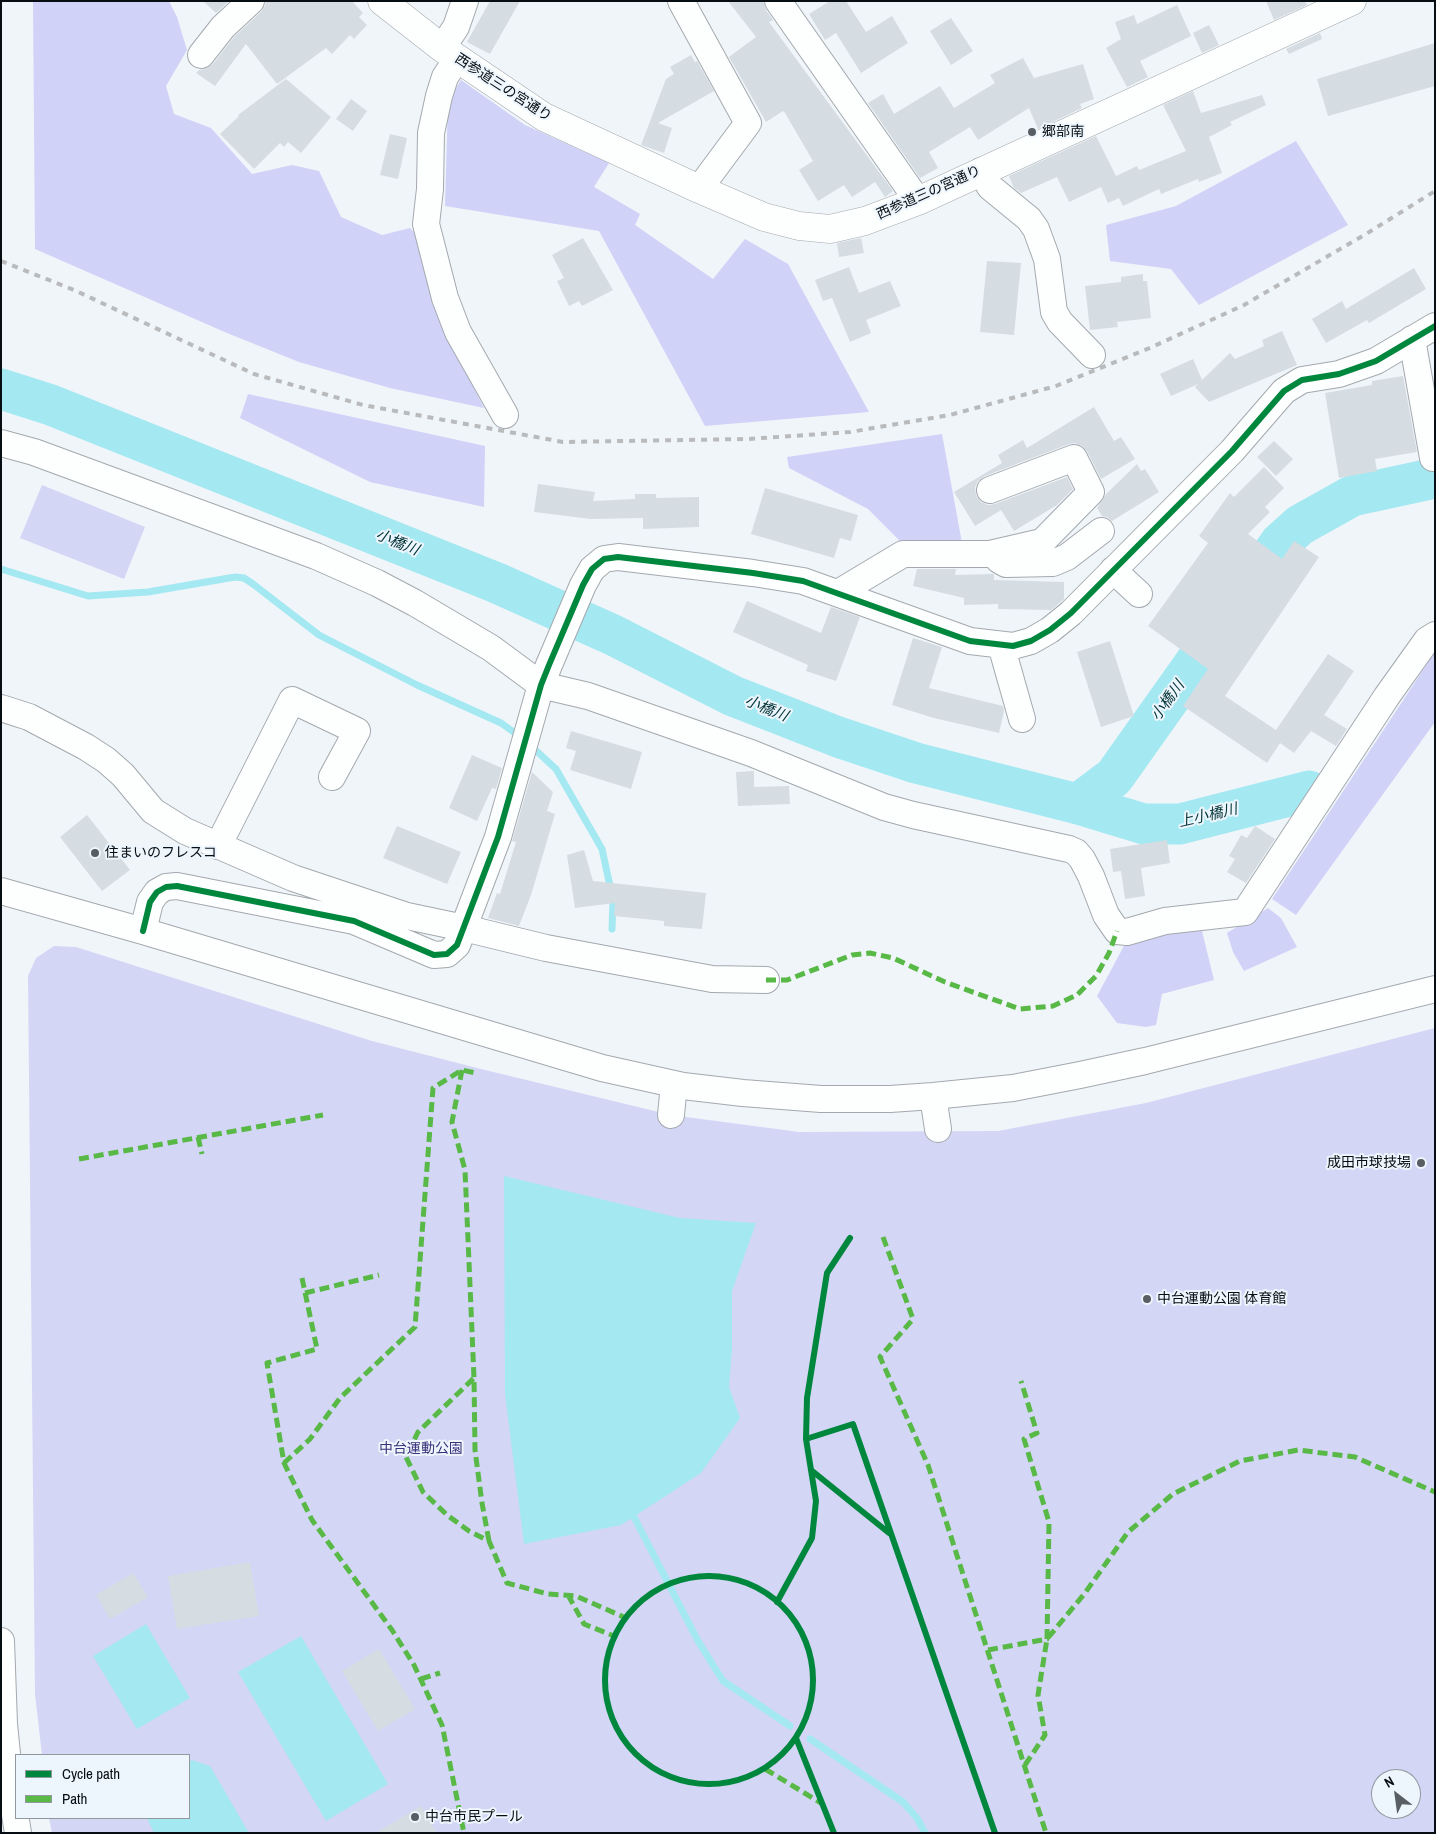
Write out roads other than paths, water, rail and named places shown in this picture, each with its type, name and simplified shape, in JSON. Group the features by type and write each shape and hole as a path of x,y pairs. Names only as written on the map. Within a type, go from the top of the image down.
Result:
{"main road":[{"name":"西参道三の宮通り","path":"382,1 450,53 544,117 764,217 799,226 830,229 865,221 918,201 1352,1"}],"street":[{"path":"202,55 223,27 251,1"},
{"path":"465,1 456,27 432,133 430,189 426,224 445,298 458,332 505,415"},
{"path":"680,1 748,124 699,189"},
{"path":"778,1 918,201"},
{"path":"981,171 990,187 1029,219 1036,229 1047,259 1054,312 1060,322 1092,355"},
{"path":"143,931 150,902 157,892 166,887 178,886 354,921 434,955 447,954 457,946 498,837 545,675 583,585 592,569 604,559 618,557 803,581 970,641 1013,646 1031,641 1050,630 1071,613 1232,451 1284,391 1302,380 1339,374 1367,364 1435,326"},
{"path":"1412,339 1432,458"},
{"path":"1,443 34,452 316,556 377,583 491,648 588,696 751,753 884,807 1076,852 1091,876 1106,915 1117,931 1128,932 1165,921 1245,912 1387,696 1427,640 1435,635"},
{"path":"838,592 903,554 990,554 1042,542 1090,492 1074,458 990,490"},
{"path":"990,554 1006,564 1053,563 1067,557 1101,531"},
{"path":"1113,570 1139,594"},
{"path":"1001,645 1022,720"},
{"path":"218,846 292,700 356,731 332,777"},
{"path":"1,708 29,717 106,760 123,775 153,811 185,831 293,878 407,916 546,948 712,979 766,980"},
{"path":"1,891 143,931 602,1068 674,1084 743,1093 820,1099 890,1099 1014,1088 1154,1059 1435,989"},
{"path":"671,1115 674,1084"},
{"path":"933,1096 938,1129"},
{"path":"1,1642 4,1724 15,1815"},
{"path":"16,1819 18,1833"}],"waterway":[{"name":"小橋川","path":"1,389 51,405 497,583 613,635 733,696 838,737 916,763 1078,804 1144,824 1180,824 1309,791"},
{"name":"小橋川","path":"1078,804 1114,777 1280,543 1300,525 1352,496 1435,478"},
{"path":"1,569 88,596 148,592 235,577 244,578 319,635 417,685 501,723 522,738"},
{"path":"530,745 556,769 602,849 613,900 612,929"},
{"path":"634,1517 698,1641 723,1681 790,1726"},
{"path":"810,1739 903,1802 917,1818 925,1833"}],"railway":[{"path":"1,261 74,290 254,374 363,405 563,442 748,439 850,432 950,415 1056,386 1152,347 1244,305 1366,234 1435,191"}],"place":[{"name":"郷部南","path":"1032,132"},
{"name":"住まいのフレスコ","path":"95,853"},
{"name":"成田市球技場","path":"1421,1163"},
{"name":"中台運動公園 体育館","path":"1147,1299"},
{"name":"中台市民プール","path":"415,1817"}],"water label":[{"name":"上小橋川","path":"1208,816"}],"park label":[{"name":"中台運動公園","path":"421,1449"}]}
